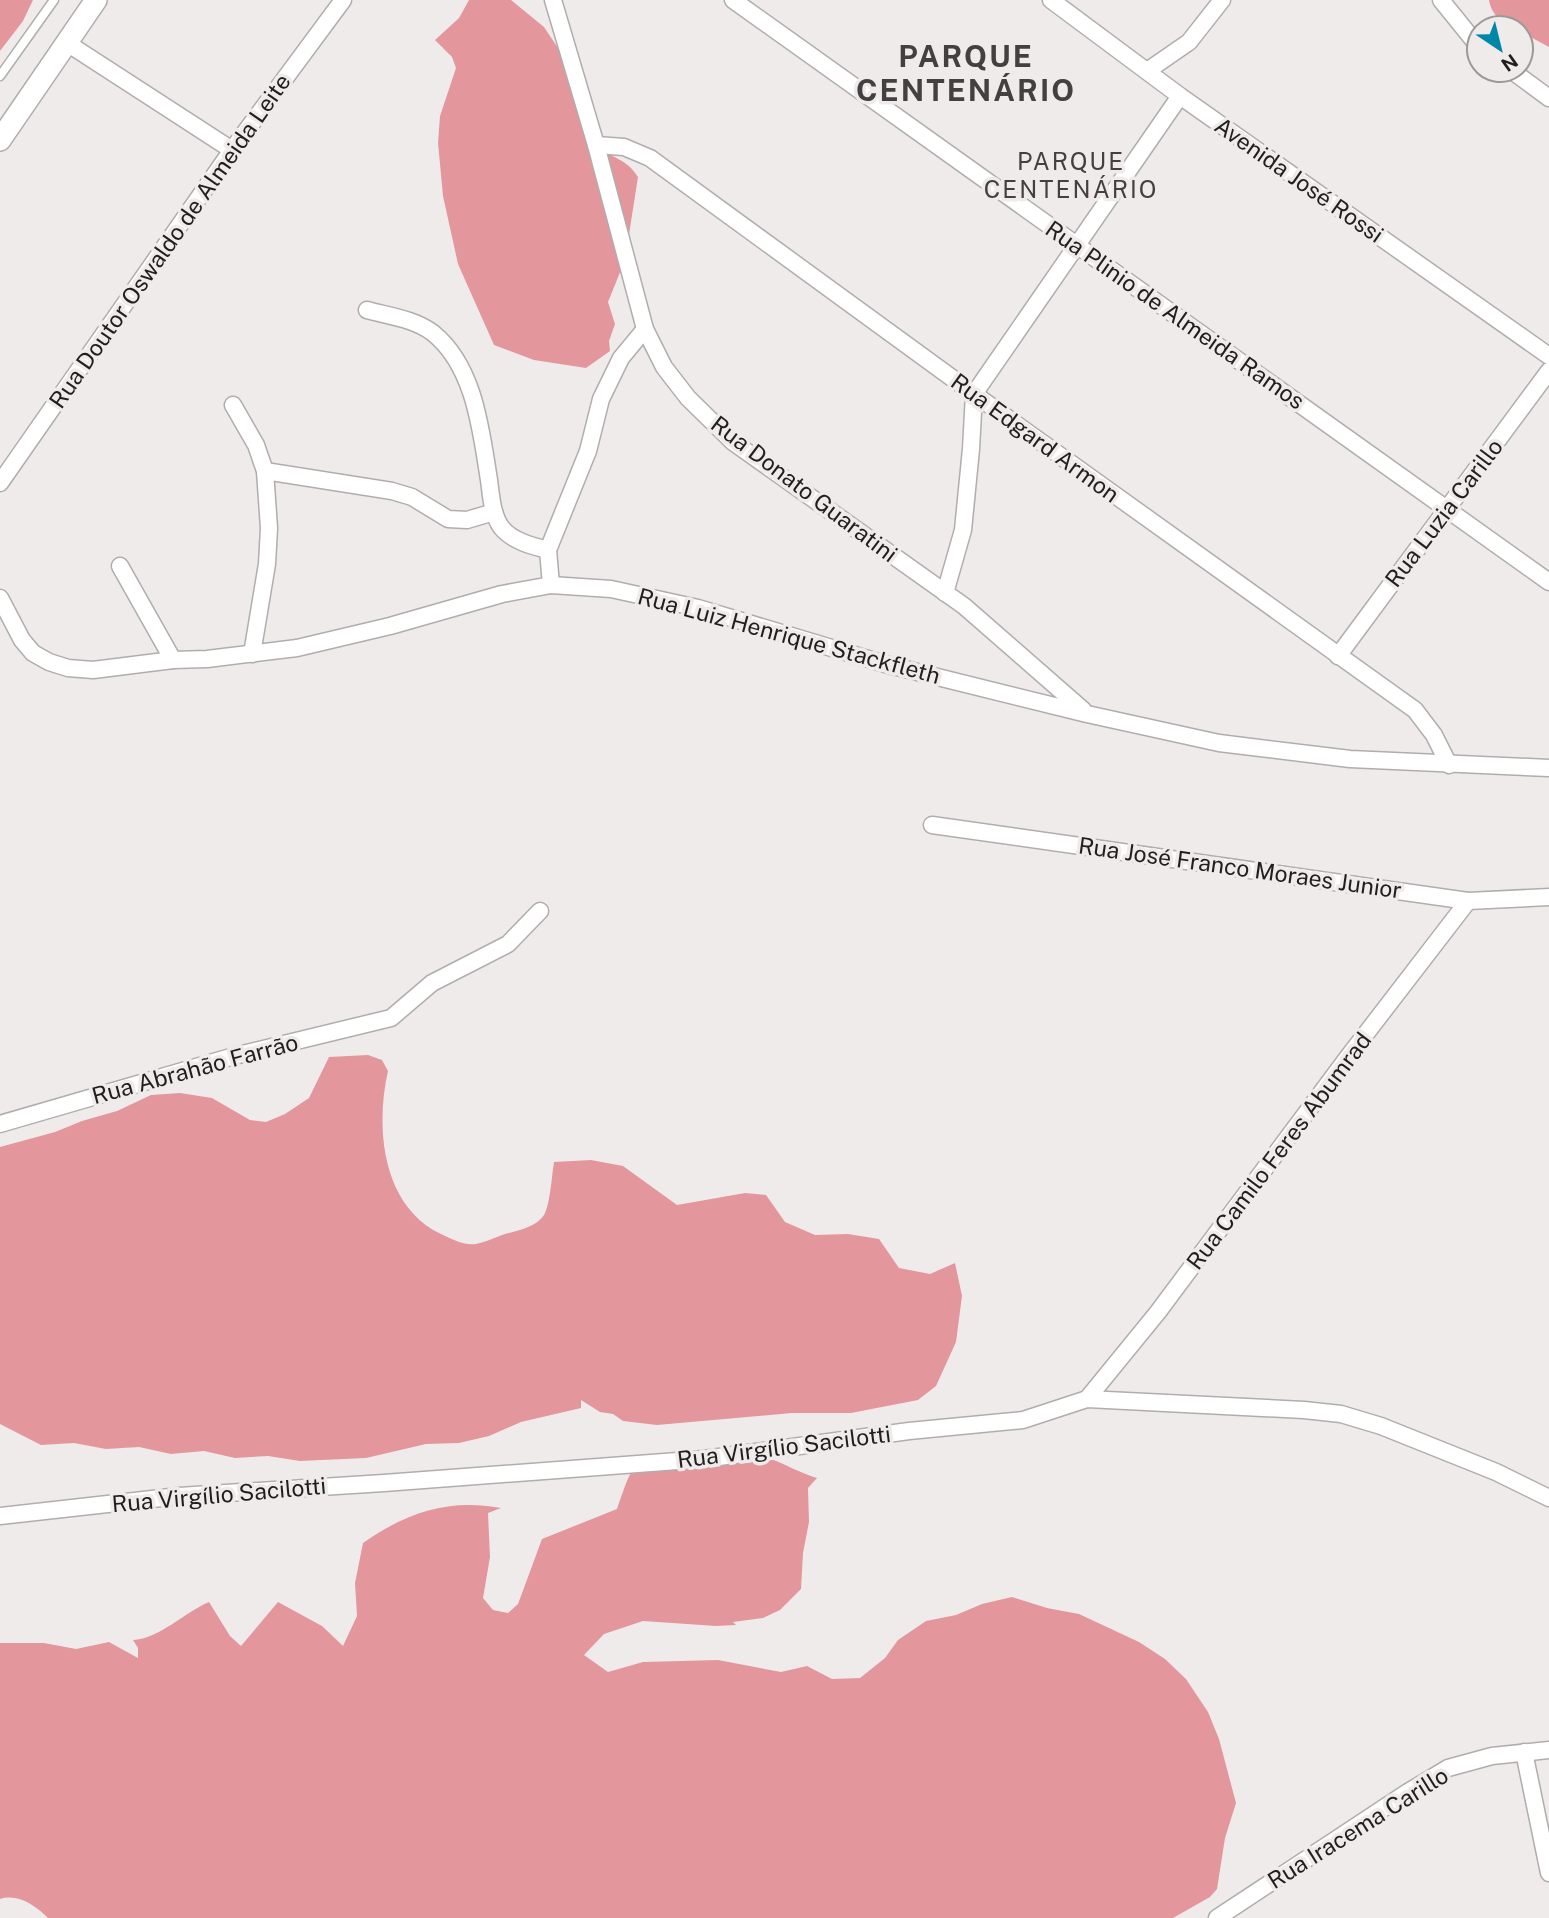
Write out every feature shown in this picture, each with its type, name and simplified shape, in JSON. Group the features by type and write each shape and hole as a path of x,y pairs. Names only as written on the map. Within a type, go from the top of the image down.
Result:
{"street":[{"path":"0,140 96,0"},
{"name":"Rua Doutor Oswaldo de Almeida Leite","path":"0,483 232,150 343,0"},
{"name":"Rua Donato Guaratini","path":"553,0 596,145 645,329 663,368 688,398 733,442 964,606 1087,713"},
{"name":"Rua Plinio de Almeida Ramos","path":"735,0 1549,582"},
{"name":"Avenida José Rossi","path":"1051,0 1180,96 1549,356"},
{"path":"1147,71 1189,42 1222,0"},
{"path":"1446,2 1465,28"},
{"path":"67,43 232,150"},
{"path":"1531,84 1549,97"},
{"path":"945,593 963,530 974,394 1180,96"},
{"name":"Rua Edgard Armon","path":"596,145 624,147 650,158 1415,710 1434,735 1449,765"},
{"path":"368,310 423,327 432,333 450,354 471,389 482,436 494,512 500,526 509,534 533,546 548,550"},
{"path":"551,585 548,550 588,451 601,400 621,358 645,329"},
{"name":"Rua Luzia Carillo","path":"1338,656 1549,371"},
{"path":"233,405 256,445 265,471 269,528 267,564 252,654"},
{"path":"265,471 392,491 412,497 448,519 467,520 494,512"},
{"path":"120,566 173,660"},
{"name":"Rua Luiz Henrique Stackfleth","path":"0,597 33,653 68,668 93,670 297,648 502,594 551,585 611,589 698,608 885,664 1219,743 1350,759 1549,768"},
{"name":"Rua José Franco Moraes Junior","path":"932,825 1468,901 1549,897"},
{"name":"Rua Camilo Feres Abumrad","path":"1087,1399 1158,1312 1348,1056 1468,901"},
{"name":"Rua Abrahão Farrão","path":"0,1124 234,1056 391,1018 432,983 508,944 540,911"},
{"name":"Rua Virgílio Sacilotti","path":"0,1516 178,1496 705,1459 909,1431 1023,1420 1087,1399 1341,1414 1381,1426 1496,1472 1549,1499"},
{"name":"Rua Iracema Carillo","path":"1217,1918 1448,1768 1492,1756 1549,1751"},
{"path":"1524,1752 1549,1873"}],"lane":[{"path":"0,75 54,0"}],"shaded area":[{"path":"0,0 33,0 23,21 0,51"},
{"path":"469,0 511,0 544,27 568,63 598,146 629,166 638,177 625,260 608,302 615,324 609,341 610,351 586,368 534,360 494,345 458,264 443,196 438,143 440,116 456,68 452,57 435,40 459,18"},
{"path":"1489,0 1549,0 1549,47 1535,40 1535,14 1495,14"},
{"path":"368,1055 382,1060 388,1071 382,1117 383,1140 395,1185 406,1205 421,1221 441,1234 463,1243 476,1244 536,1223 546,1210 554,1162 591,1160 623,1166 677,1205 745,1193 766,1195 785,1222 815,1235 848,1234 879,1239 899,1268 930,1274 955,1263 962,1296 956,1342 936,1386 918,1400 851,1413 792,1413 657,1425 623,1421 613,1414 600,1412 581,1400 581,1408 521,1422 489,1436 459,1443 426,1444 366,1458 300,1461 268,1456 235,1458 204,1451 171,1454 139,1447 106,1449 74,1443 41,1445 0,1424 0,1147 117,1111 151,1095 180,1093 212,1098 250,1120 266,1122 285,1114 309,1098 329,1057"},
{"path":"682,1450 760,1455 817,1478 808,1488 809,1522 803,1553 801,1589 780,1610 763,1618 733,1622 736,1625 716,1626 643,1621 604,1634 584,1655 608,1672 643,1662 718,1660 781,1672 807,1666 832,1679 860,1678 885,1658 898,1640 926,1621 956,1615 982,1604 1012,1597 1079,1614 1139,1642 1165,1659 1186,1679 1208,1712 1219,1739 1236,1803 1225,1838 1217,1889 1210,1897 1173,1918 48,1918 20,1899 0,1899 0,1643 44,1643 76,1649 109,1642 138,1658 138,1648 133,1640 162,1630 209,1602 230,1636 241,1646 278,1602 322,1626 343,1646 357,1616 355,1583 363,1543 411,1516 428,1510 463,1505 501,1508 488,1513 490,1557 483,1598 493,1610 508,1613 518,1604 542,1539 617,1509 627,1481 637,1466 643,1461"}],"district":[{"name":"PARQUE CENTENÁRIO","path":"966,74"},
{"name":"PARQUE CENTENÁRIO","path":"1071,176"}]}
